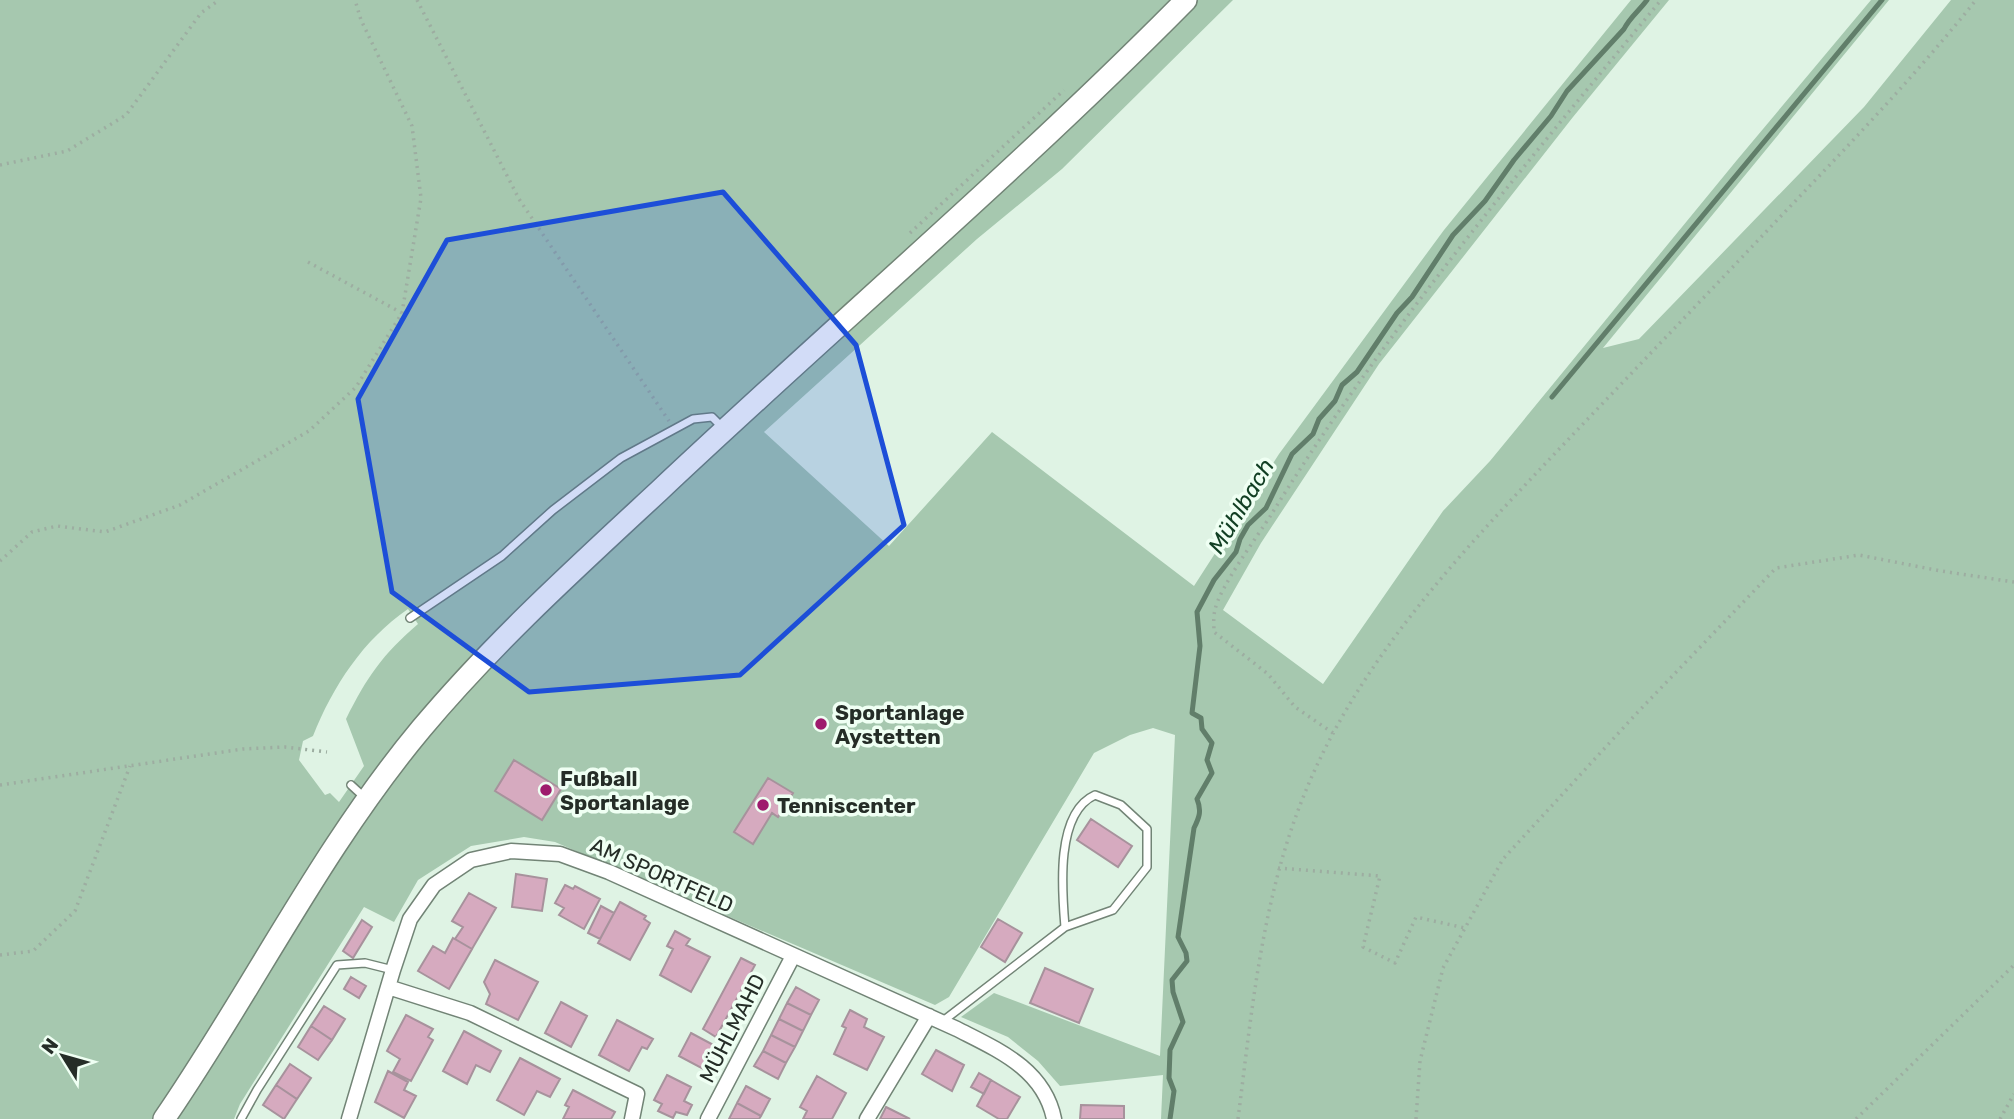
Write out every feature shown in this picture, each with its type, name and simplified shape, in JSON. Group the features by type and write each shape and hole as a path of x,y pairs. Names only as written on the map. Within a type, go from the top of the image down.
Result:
{"main road":[{"path":"164,1119 192,1079 368,799 423,727 485,658 724,429 1027,154 1186,0"}],"street":[{"name":"AM SPORTFELD","path":"349,1119 412,915 434,885 471,860 511,851 560,854 609,872 957,1028 1021,1065 1042,1086 1054,1119"},
{"name":"MÜHLMAHD","path":"708,1119 793,956"},
{"path":"388,987 470,1013 637,1094 632,1119"},
{"path":"867,1119 893,1072 935,1019"}],"lane":[{"path":"410,618 502,556 553,510 621,458 693,419 712,417 724,429"},
{"path":"351,785 368,799"},
{"path":"935,1019 1065,927 1113,910 1147,867 1147,829 1121,805 1095,795 1083,800 1072,820 1061,874 1065,927"},
{"path":"241,1119 337,965 365,963 393,970"}],"path":[{"path":"0,165 67,152 126,115 201,13 219,0"},
{"path":"0,561 32,532 57,526 106,532 180,505 309,431 356,387 402,313 421,198 412,126 361,20 355,0"},
{"path":"417,0 519,199 674,428"},
{"path":"1334,734 1295,707 1269,674 1214,632 1215,610 1224,590 1287,487 1374,360 1486,214 1661,0"},
{"path":"1238,1119 1258,962 1278,868 1305,793 1334,734 1375,666 1438,582 1510,501 1861,132 1938,47 1976,0"},
{"path":"308,262 402,313"},
{"path":"1416,1119 1420,1061 1443,968 1503,859 1636,714 1776,568 1859,555 2014,582"},
{"path":"0,785 243,749 285,747 327,752"},
{"path":"0,955 33,951 75,911 130,766"},
{"path":"1278,868 1380,876 1363,947 1395,963 1416,917 1465,928"},
{"path":"1856,1119 2014,965"},
{"path":"2000,1119 2014,1094"}],"highlighted area":[{"path":"723,192 856,345 904,525 740,675 529,692 392,592 358,399 447,240"}],"green space":[{"path":"0,0 1233,0 1062,169 977,239 764,432 889,546 992,432 1194,586 1279,454 1444,230 1631,0 1669,0 1573,117 1379,364 1261,543 1223,610 1323,684 1443,511 1490,461 1871,0 1889,0 1603,348 1639,339 1864,107 1951,0 2014,0 2014,1119 1161,1119 1163,1075 1060,1086 1038,1061 1008,1037 961,1017 994,993 1160,1056 1175,735 1153,728 1130,735 1094,753 949,997 935,1005 555,842 524,837 471,846 418,880 394,922 364,907 240,1104 234,1119 0,1119","holes":["408,609 418,624 376,667 346,719 364,766 339,802 330,793 325,795 299,760 303,741 313,736 340,682 377,635"]}],"building":[{"path":"514,760 561,789 542,820 495,791"},
{"path":"768,778 793,793 778,817 772,813 753,844 734,832"},
{"path":"1091,819 1132,846 1118,867 1077,840"},
{"path":"516,874 547,879 542,911 512,907"},
{"path":"565,885 573,889 575,886 600,899 584,929 559,915 564,908 555,903"},
{"path":"469,893 496,908 472,949 455,939 463,927 452,921"},
{"path":"620,902 646,916 644,919 650,923 630,960 598,943"},
{"path":"601,906 614,913 600,939 588,933"},
{"path":"998,919 1022,933 1005,962 981,947"},
{"path":"362,920 372,927 353,958 343,951"},
{"path":"675,931 690,939 686,945 710,957 691,992 660,975 673,949 667,946"},
{"path":"453,938 472,949 449,989 418,971 433,946 445,953"},
{"path":"741,958 755,965 716,1037 703,1029"},
{"path":"495,960 538,982 518,1020 486,1004 490,994 484,982"},
{"path":"1045,968 1093,989 1079,1023 1030,1003"},
{"path":"351,977 366,986 359,998 344,989"},
{"path":"796,987 819,1000 811,1015 787,1003"},
{"path":"561,1002 587,1016 571,1047 545,1033"},
{"path":"787,1003 811,1015 803,1031 779,1019"},
{"path":"324,1006 345,1019 332,1040 311,1026"},
{"path":"850,1010 867,1019 864,1027 884,1037 867,1070 834,1054 846,1028 842,1026"},
{"path":"406,1015 433,1029 428,1037 433,1040 411,1081 393,1072 400,1059 387,1051"},
{"path":"779,1019 803,1031 795,1047 771,1035"},
{"path":"617,1020 653,1039 647,1049 642,1047 629,1071 599,1055"},
{"path":"311,1026 332,1040 318,1060 298,1047"},
{"path":"464,1031 501,1051 490,1072 476,1065 467,1084 443,1071"},
{"path":"691,1033 719,1048 707,1071 679,1056"},
{"path":"771,1035 795,1047 786,1063 763,1051"},
{"path":"936,1050 964,1065 952,1091 922,1074"},
{"path":"763,1051 786,1063 778,1079 754,1066"},
{"path":"520,1058 560,1079 550,1097 537,1091 524,1115 497,1100"},
{"path":"290,1064 311,1078 297,1099 276,1085"},
{"path":"388,1071 408,1082 404,1090 416,1096 404,1118 375,1102"},
{"path":"979,1073 991,1080 984,1094 971,1087"},
{"path":"667,1075 691,1087 684,1101 692,1105 687,1115 676,1112 673,1118 658,1111 662,1104 654,1100"},
{"path":"817,1076 846,1093 832,1119 803,1119 807,1111 800,1107"},
{"path":"991,1080 1020,1097 1007,1119 999,1119 977,1106"},
{"path":"276,1085 297,1099 284,1119 263,1105"},
{"path":"746,1086 770,1099 761,1116 737,1103"},
{"path":"573,1090 615,1112 611,1119 563,1119 569,1107 565,1105"},
{"path":"737,1103 761,1116 759,1119 729,1119"},
{"path":"1081,1105 1124,1106 1124,1119 1080,1119"},
{"path":"886,1107 910,1119 880,1119"}],"waterway":[{"name":"Mühlbach","path":"1170,1119 1174,1091 1169,1078 1170,1050 1183,1022 1172,980 1187,961 1178,937 1194,828 1199,814 1197,799 1212,773 1207,760 1212,743 1202,729 1201,718 1192,713 1200,646 1197,612 1214,580 1236,552 1248,525 1266,508 1292,454 1313,434 1319,419 1335,401 1342,385 1357,372 1453,235 1485,201 1514,160 1551,116 1567,91 1647,0"},
{"path":"1552,397 1882,0"}],"place":[{"name":"Sportanlage Aystetten","path":"821,724"},
{"name":"Fußball Sportanlage","path":"546,790"},
{"name":"Tenniscenter","path":"763,805"}]}
